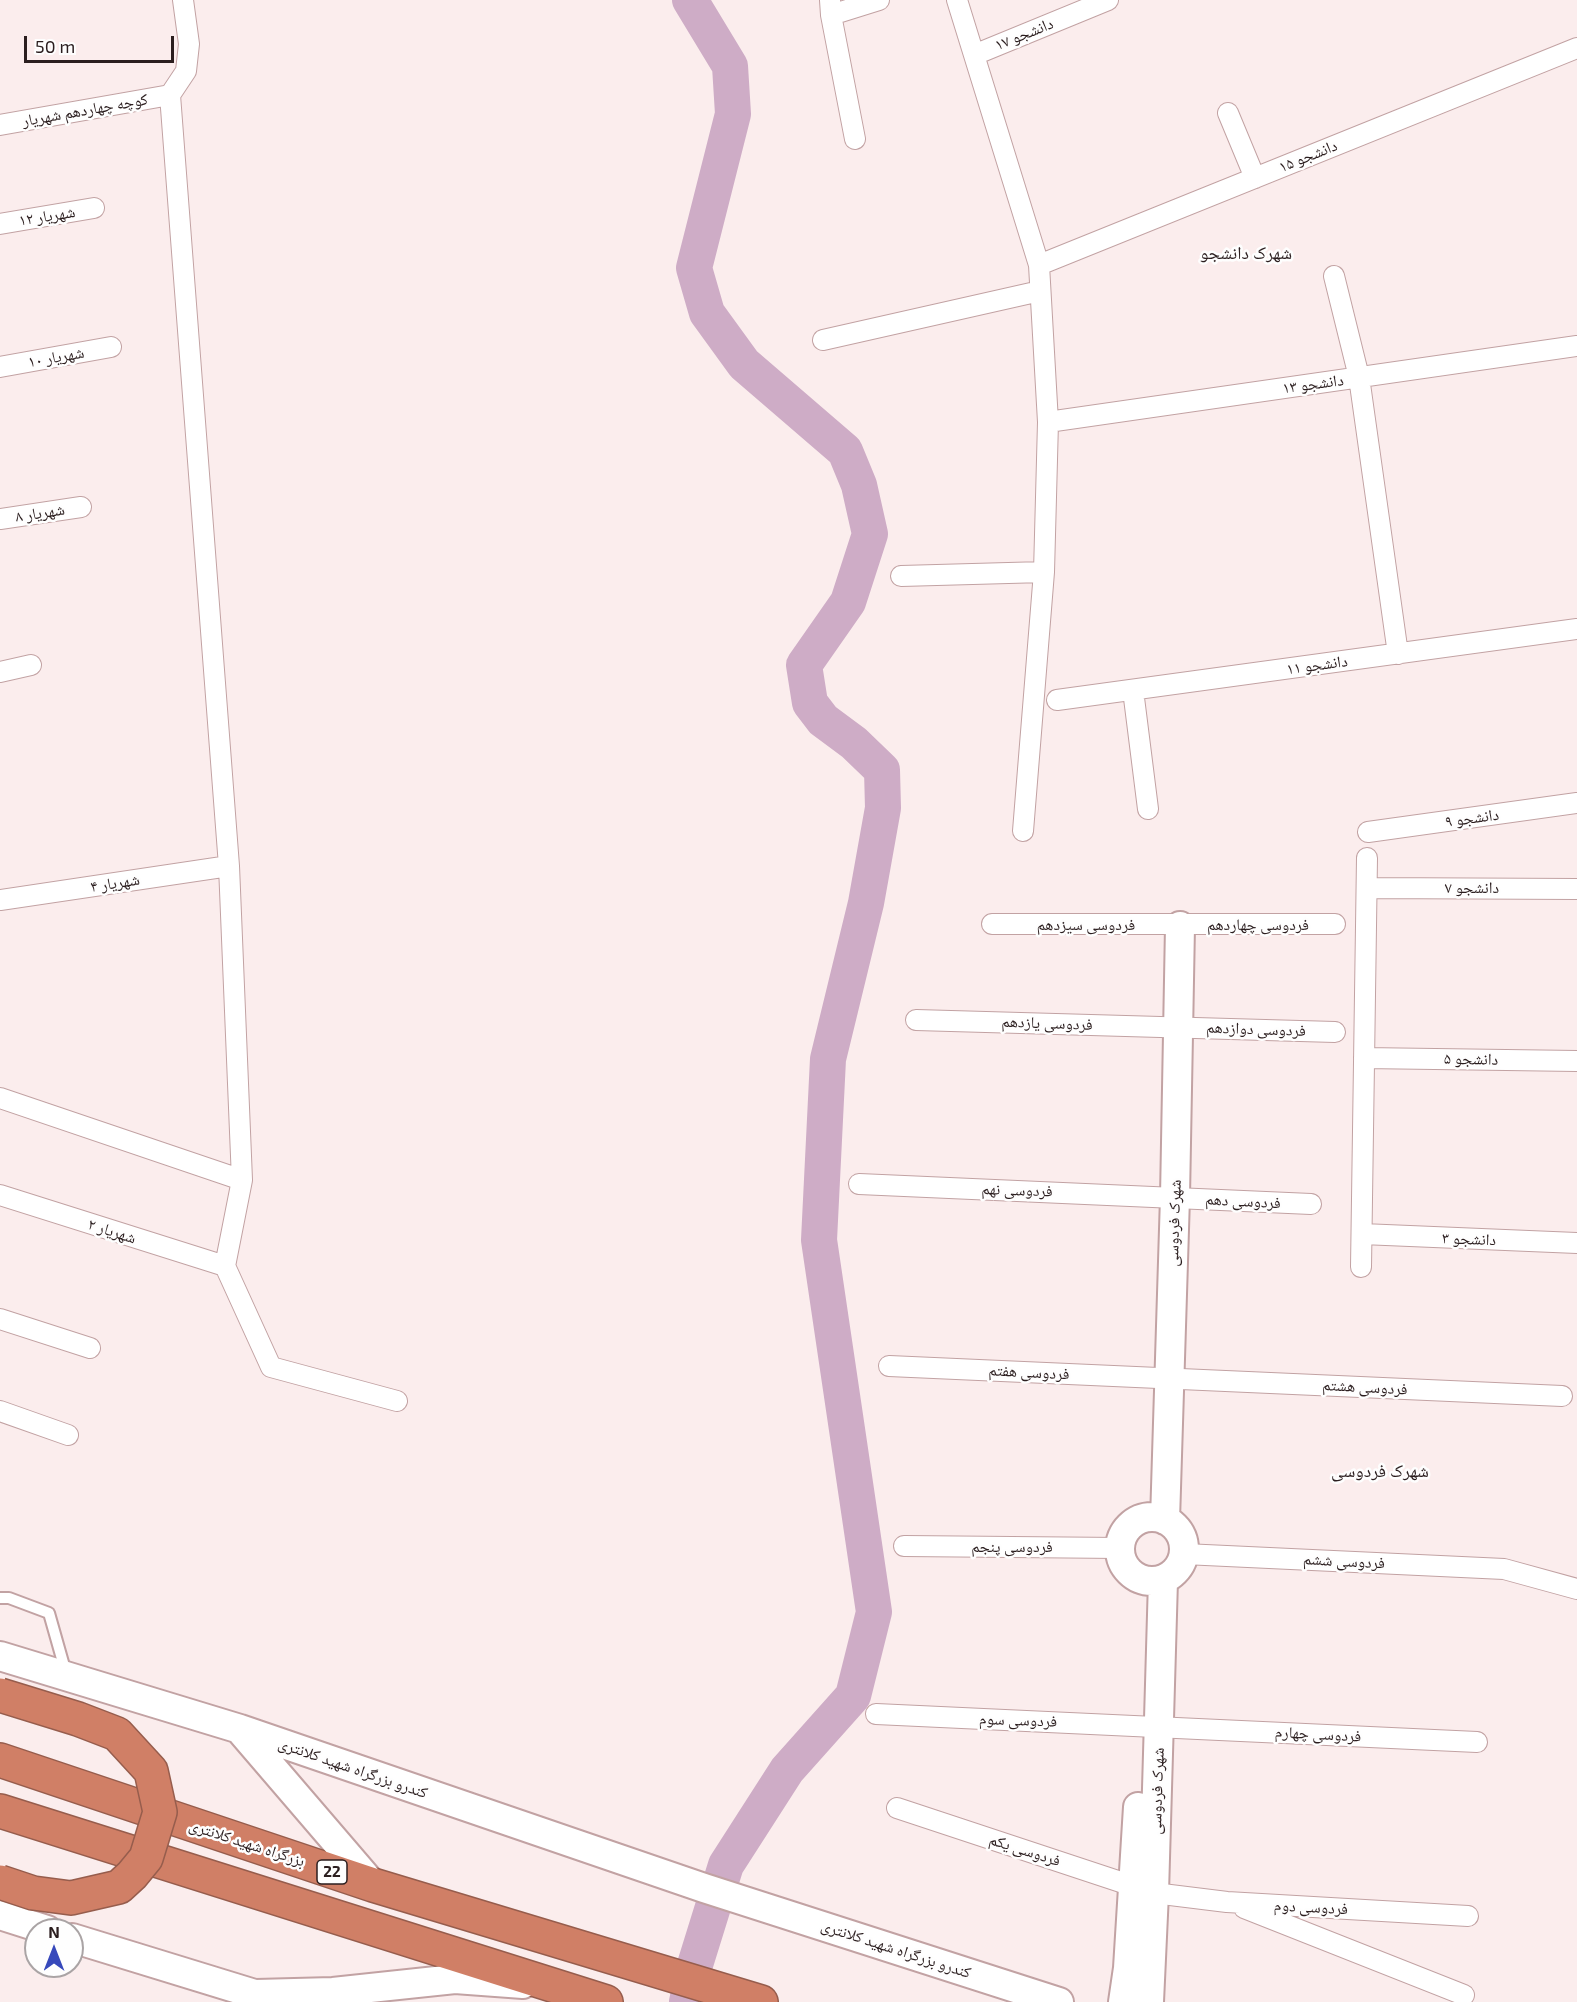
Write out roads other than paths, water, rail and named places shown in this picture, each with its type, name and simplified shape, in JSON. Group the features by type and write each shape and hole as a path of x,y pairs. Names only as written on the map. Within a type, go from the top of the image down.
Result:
{"highway":[{"path":"0,1695 78,1719 117,1734 151,1771 160,1812 144,1863 119,1887 71,1898 33,1893 0,1882"},
{"name":"بزرگراه شهید کلانتری","path":"0,1760 373,1885 668,1972 761,2002"},
{"path":"0,1811 606,2002"}],"main road":[{"name":"شهرک فردوسی","path":"1160,1518 1170,1197 1174,926"},
{"path":"1145,1518 1160,1518 1172,1524 1182,1537 1184,1554 1177,1570 1155,1580 1133,1575 1121,1558 1122,1538 1128,1529 1145,1518"},
{"name":"شهرک فردوسی","path":"1149,2002 1143,1889 1152,1726 1155,1580"},
{"name":"کندرو بزرگراه شهید کلانتری","path":"0,1656 240,1729 704,1888 1059,2002"},
{"path":"240,1729 373,1885"},
{"name":"شهرک فردوسی","path":"1123,2002 1143,1889"},
{"path":"6,1920 24,1924"},
{"path":"84,1942 268,1998 455,1979 554,1986"}],"street":[{"path":"183,0 189,44 186,71 170,95 229,866 242,1180 225,1266 271,1367 397,1401"},
{"path":"855,139 830,7 879,0"},
{"path":"957,0 1039,265 1048,422 1044,572 1023,831"},
{"name":"دانشجو ۱۷","path":"974,55 1108,0"},
{"name":"دانشجو ۱۵","path":"1039,265 1577,48"},
{"name":"کوچه چهاردهم شهریار","path":"0,125 170,95"},
{"path":"1228,113 1255,178"},
{"name":"شهریار ۱۲","path":"0,224 94,208"},
{"path":"1334,276 1359,377 1398,654"},
{"path":"822,339 1040,291"},
{"name":"دانشجو ۱۳","path":"1048,422 1577,346"},
{"name":"شهریار ۱۰","path":"0,367 111,347"},
{"name":"شهریار ۸","path":"0,519 81,507"},
{"path":"901,576 1044,572"},
{"name":"دانشجو ۱۱","path":"1057,700 1577,629"},
{"path":"0,672 31,665"},
{"path":"1133,690 1148,809"},
{"name":"دانشجو ۹","path":"1368,832 1577,803"},
{"path":"1361,1267 1367,858"},
{"name":"شهریار ۴","path":"0,900 229,866"},
{"name":"دانشجو ۷","path":"1367,888 1577,889"},
{"name":"فردوسی سیزدهم","path":"992,924 1174,926"},
{"name":"فردوسی چهاردهم","path":"1174,926 1335,924"},
{"name":"فردوسی یازدهم","path":"916,1020 1172,1027"},
{"name":"فردوسی دوازدهم","path":"1172,1027 1335,1032"},
{"name":"دانشجو ۵","path":"1365,1058 1577,1061"},
{"path":"0,1098 242,1180"},
{"name":"فردوسی نهم","path":"859,1184 1170,1197"},
{"name":"۲ شهریار","path":"1,1197 225,1266"},
{"name":"فردوسی دهم","path":"1170,1197 1311,1204"},
{"name":"دانشجو ۳","path":"1362,1234 1577,1243"},
{"path":"0,1319 90,1348"},
{"name":"فردوسی هفتم","path":"889,1366 1163,1378"},
{"name":"فردوسی هشتم","path":"1163,1378 1562,1396"},
{"path":"0,1411 68,1435"},
{"name":"فردوسی پنجم","path":"904,1546 1120,1548"},
{"name":"فردوسی ششم","path":"1184,1554 1504,1569 1577,1589"},
{"name":"فردوسی سوم","path":"876,1714 1152,1726"},
{"name":"فردوسی چهارم","path":"1152,1726 1476,1742"},
{"name":"فردوسی یکم","path":"897,1808 1143,1889"},
{"name":"فردوسی دوم","path":"1143,1889 1227,1902 1468,1916"},
{"path":"1227,1902 1464,1995"}],"lane":[{"path":"0,1598 9,1598 49,1613 67,1676"}],"waterway":[{"path":"687,2002 694,1968 726,1865 787,1770 853,1696 874,1612 819,1240 828,1059 866,903 883,808 882,770 854,743 823,720 810,703 804,665 848,602 870,534 859,485 845,451 744,364 707,313 694,268 733,114 730,66 690,0"}],"district":[{"name":"شهرک دانشجو","path":"1246,253"},
{"name":"شهرک فردوسی","path":"1380,1471"}]}
